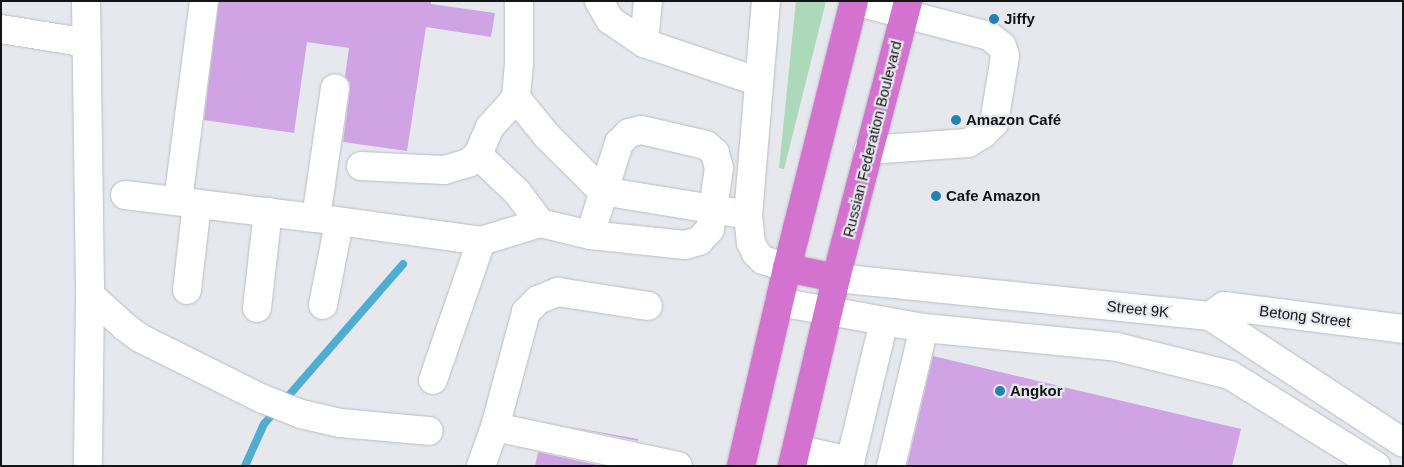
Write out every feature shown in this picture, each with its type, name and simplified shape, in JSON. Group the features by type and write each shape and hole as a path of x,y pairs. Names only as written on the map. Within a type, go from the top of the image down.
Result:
{"highway":[{"path":"741,466 787,268 854,1"},
{"name":"Russian Federation Boulevard","path":"794,458 830,312 836,278 906,7"},
{"path":"787,268 836,278"}],"street":[{"path":"86,1 90,295 88,466"},
{"path":"187,290 188,203 204,1"},
{"path":"361,166 444,170 468,163 478,155 490,127 516,98 519,62 519,1"},
{"path":"599,1 610,20 644,43 759,82"},
{"path":"644,43 648,1"},
{"path":"766,1 748,215 751,243 756,254 763,260 787,268"},
{"path":"854,1 906,7 989,36 1002,46 1005,56 994,123 968,143 868,150"},
{"path":"1,29 87,43"},
{"path":"323,305 335,88"},
{"path":"516,98 547,136 602,191 748,215"},
{"path":"125,195 481,241 540,223 590,235 685,245 699,241 710,229 719,168 715,153 706,145 641,130 629,133 619,143 602,191 590,235"},
{"path":"478,155 517,192 540,223"},
{"path":"257,308 268,212"},
{"path":"433,380 481,241"},
{"name":"Street 9K","path":"836,278 1210,316 1403,443"},
{"path":"481,466 494,427 526,312 538,300 558,292 648,306"},
{"path":"90,295 140,338 263,399 301,414 340,423 429,431"},
{"path":"779,302 924,328 1117,347 1230,375 1343,457 1376,466"},
{"name":"Betong Street","path":"1210,316 1224,306 1403,329"},
{"path":"794,458 850,463 884,321"},
{"path":"892,466 924,328"},
{"path":"494,427 678,466"}],"green space":[{"path":"796,1 826,1 784,169 779,168"}],"building":[{"path":"219,1 431,1 431,4 495,13 491,37 426,27 407,151 343,142 350,90 350,83 345,76 349,48 307,42 294,133 204,120"},
{"name":"Angkor","path":"933,356 1241,429 1232,466 907,466"},
{"path":"565,426 638,439 638,441"},
{"path":"538,452 602,466 535,466"}],"waterway":[{"path":"245,466 264,424 403,264"}],"place":[{"name":"Jiffy","path":"994,19"},
{"name":"Amazon Café","path":"956,120"},
{"name":"Cafe Amazon","path":"936,196"},
{"name":"Angkor","path":"1000,391"}]}
